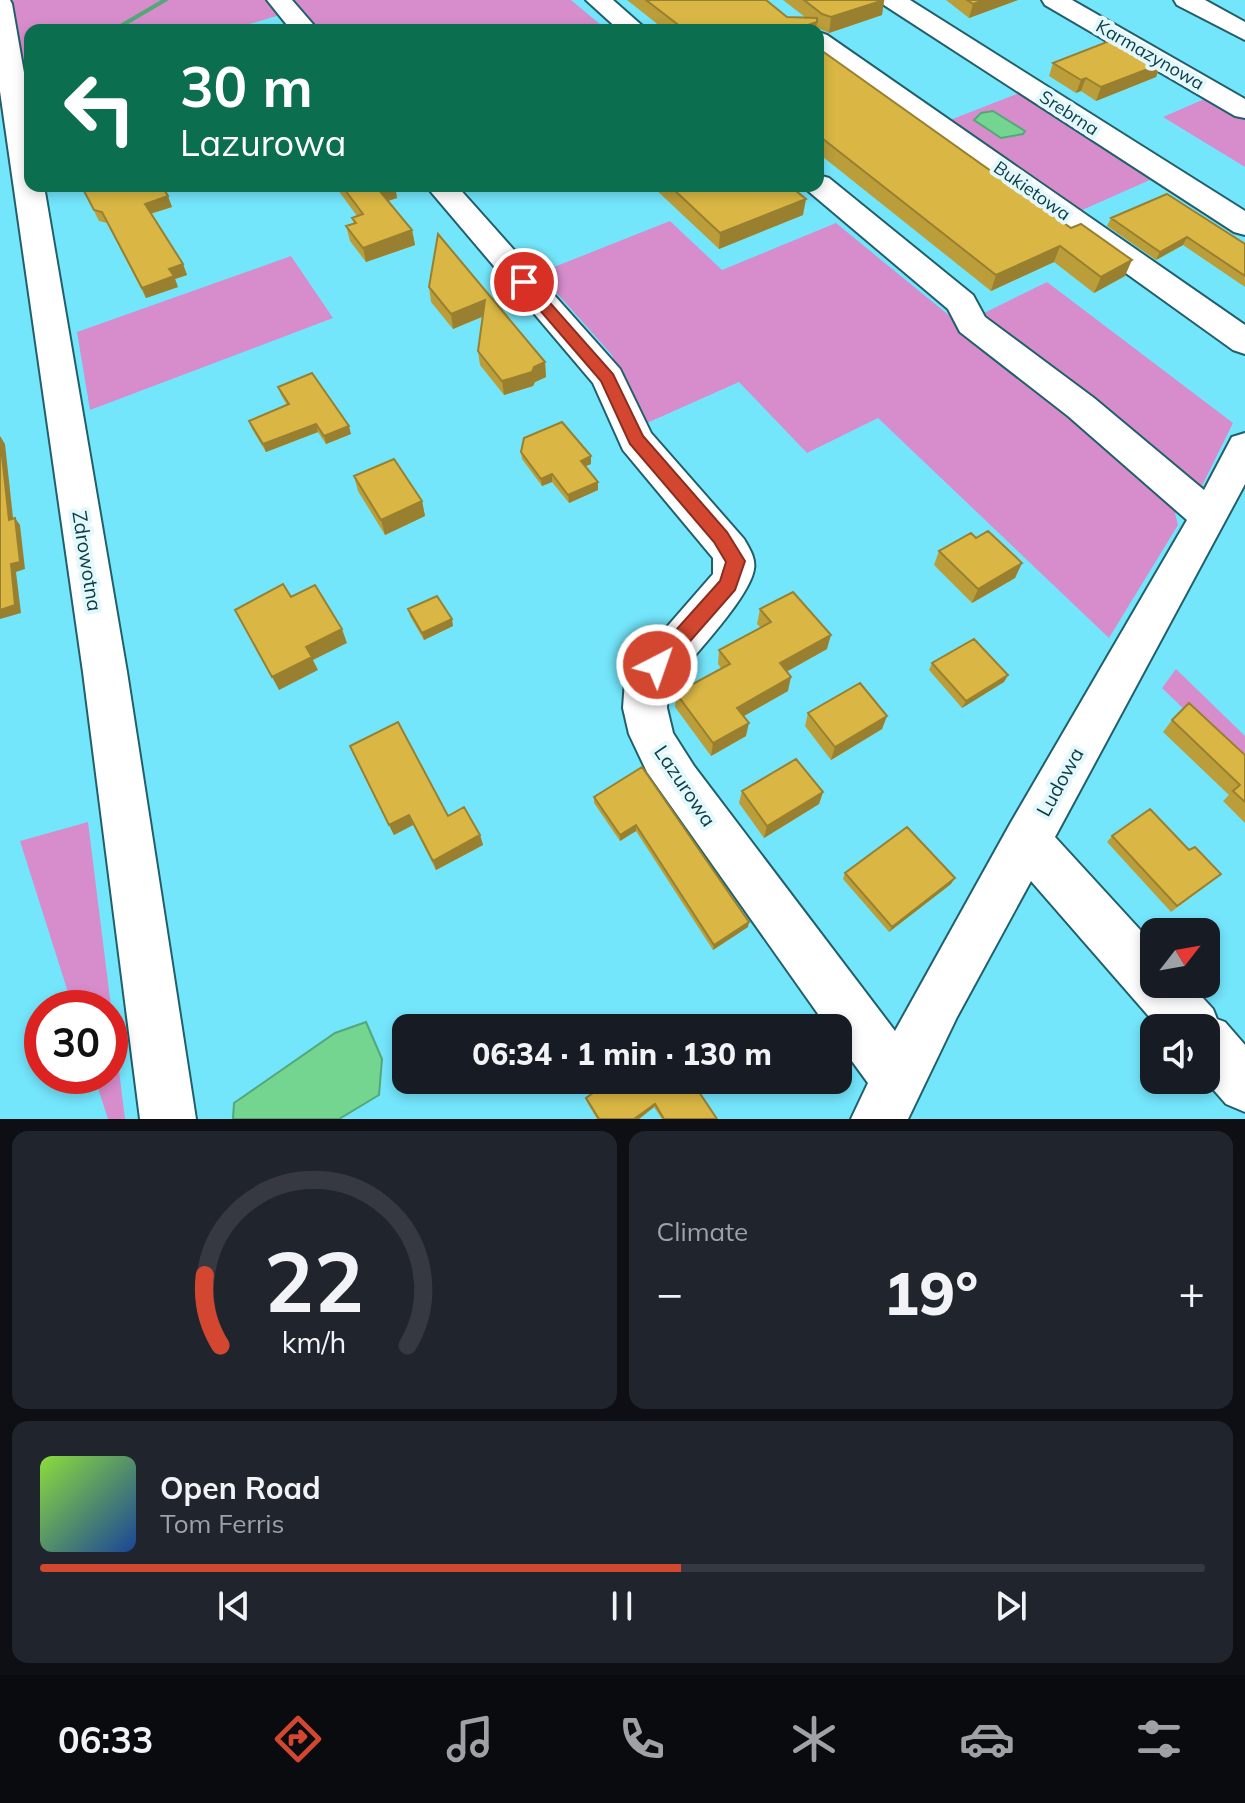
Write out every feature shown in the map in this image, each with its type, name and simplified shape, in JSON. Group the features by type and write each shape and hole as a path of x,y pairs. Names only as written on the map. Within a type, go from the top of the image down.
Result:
{"street":[{"path":"279,0 300,24"},
{"path":"598,0 627,24"},
{"name":"Srebrna","path":"893,0 1245,225"},
{"name":"Karmazynowa","path":"1054,0 1245,110"},
{"path":"1186,0 1245,32"},
{"name":"Zdrowotna","path":"0,4 24,157"},
{"name":"Bukietowa","path":"824,44 1245,342"},
{"path":"824,189 961,303 972,324 1081,407 1209,517"},
{"name":"Zdrowotna","path":"30,192 105,672 168,1119"},
{"name":"Lazurowa","path":"446,192 608,378 636,440 736,561 734,573 647,680 642,697 643,714 658,752 889,1100"},
{"name":"Ludowa","path":"889,1100 939,999 1209,517 1245,447"},
{"path":"1027,840 1140,968"},
{"path":"1167,998 1181,1014"},
{"path":"1220,1057 1245,1085"}],"shaded area":[{"path":"9,0 267,0 280,15 249,24 24,24 24,72 20,73"},
{"path":"292,0 571,0 600,24 313,24"},
{"path":"1019,93 1152,179 1080,211 950,120"},
{"path":"1209,97 1245,119 1245,167 1163,117"},
{"path":"993,111 1025,131 1023,134 1001,138 974,120 981,113"},
{"path":"670,221 722,270 836,223 1171,497 1178,525 1109,638 878,418 807,453 739,382 647,423 611,354 539,273"},
{"path":"291,256 333,318 90,410 77,332"},
{"path":"1047,282 1233,423 1198,494 974,318"},
{"path":"1176,669 1245,736 1245,768 1162,688"},
{"path":"88,822 109,990 67,990 20,841"},
{"path":"366,1022 382,1059 379,1095 339,1119 233,1119 234,1103 335,1033"},
{"path":"100,1094 122,1094 125,1119 108,1119"}],"building":[{"path":"646,0 766,0 787,17 817,18 817,22 811,24 677,24"},
{"path":"804,0 884,0 831,17"},
{"path":"1117,38 1161,64 1101,87 1086,78 1081,80 1053,63"},
{"path":"824,52 1071,228 1081,224 1132,260 1101,277 1060,246 996,275 824,140"},
{"path":"85,192 166,192 168,196 145,204 183,264 169,269 174,276 142,288 102,212 94,210"},
{"path":"346,192 380,192 412,230 363,248 346,226 356,223 352,218 363,214"},
{"path":"676,192 797,192 806,199 720,233"},
{"path":"1167,194 1245,244 1245,276 1187,237 1160,252 1111,218"},
{"path":"438,234 545,362 534,367 532,372 502,381 478,351 485,300 451,314 429,287"},
{"path":"312,373 349,426 324,436 316,424 263,444 249,421 289,404 278,387"},
{"path":"562,422 591,456 581,461 598,482 568,495 552,474 541,479 521,452 524,438"},
{"path":"0,437 9,520 15,518 20,562 11,564 15,605 0,610"},
{"path":"394,459 422,501 381,520 354,476"},
{"path":"988,531 1022,563 978,589 939,551 971,533 976,538"},
{"path":"283,584 291,597 315,585 342,629 306,647 312,657 272,677 235,610"},
{"path":"793,592 831,635 780,663 791,677 737,708 749,723 713,743 676,693 730,664 719,650 771,622 760,609"},
{"path":"437,596 452,619 422,633 408,609"},
{"path":"974,639 1008,675 966,701 932,663"},
{"path":"860,683 887,716 835,747 808,713"},
{"path":"1189,703 1245,755 1245,802 1233,791 1240,785 1172,720"},
{"path":"398,722 448,816 464,807 480,835 433,861 409,815 389,825 350,746"},
{"path":"796,759 823,792 767,826 742,791"},
{"path":"642,767 749,922 714,945 636,825 620,835 594,797"},
{"path":"1150,809 1189,850 1195,847 1221,874 1177,906 1112,836"},
{"path":"907,827 955,878 892,927 845,873"},
{"path":"592,1094 700,1094 717,1119 664,1119 655,1104 634,1119 599,1119 586,1098"}],"waterway":[{"path":"124,24 166,0"}],"route":[{"path":"524,282 608,378 622,416 636,440 720,537 736,561 728,584 657,665"}]}
